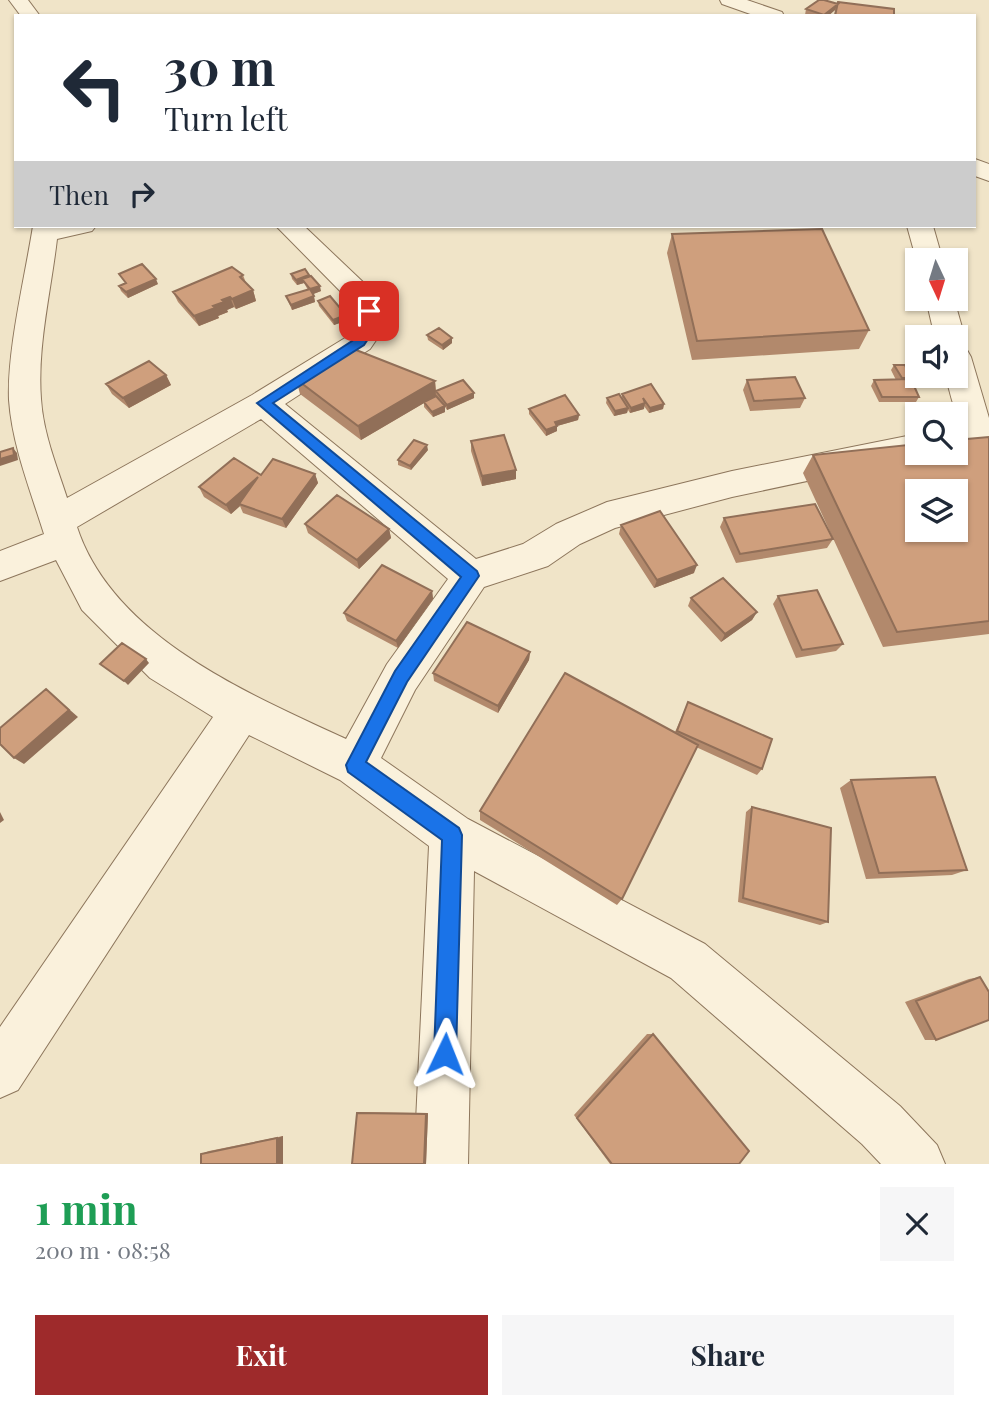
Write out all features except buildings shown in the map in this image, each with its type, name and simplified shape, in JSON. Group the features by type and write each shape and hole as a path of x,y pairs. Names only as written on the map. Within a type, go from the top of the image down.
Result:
{"street":[{"path":"729,0 769,14"},
{"path":"0,566 359,342 366,333 369,311 354,289 291,228"},
{"path":"921,228 926,248"},
{"path":"45,229 26,365 25,401 34,446 60,531 95,599 164,665 241,710 355,765 452,835 688,961 881,1125 918,1164"},
{"path":"963,388 974,439"},
{"path":"263,403 471,576"},
{"path":"355,765 401,677 471,576 535,555 568,534 607,516 732,484 905,448"},
{"path":"0,1072 241,710"},
{"path":"441,1164 452,835"}],"route":[{"path":"369,311 366,333 359,342 263,403 471,576 401,677 355,765 452,835 445,1054"}]}
